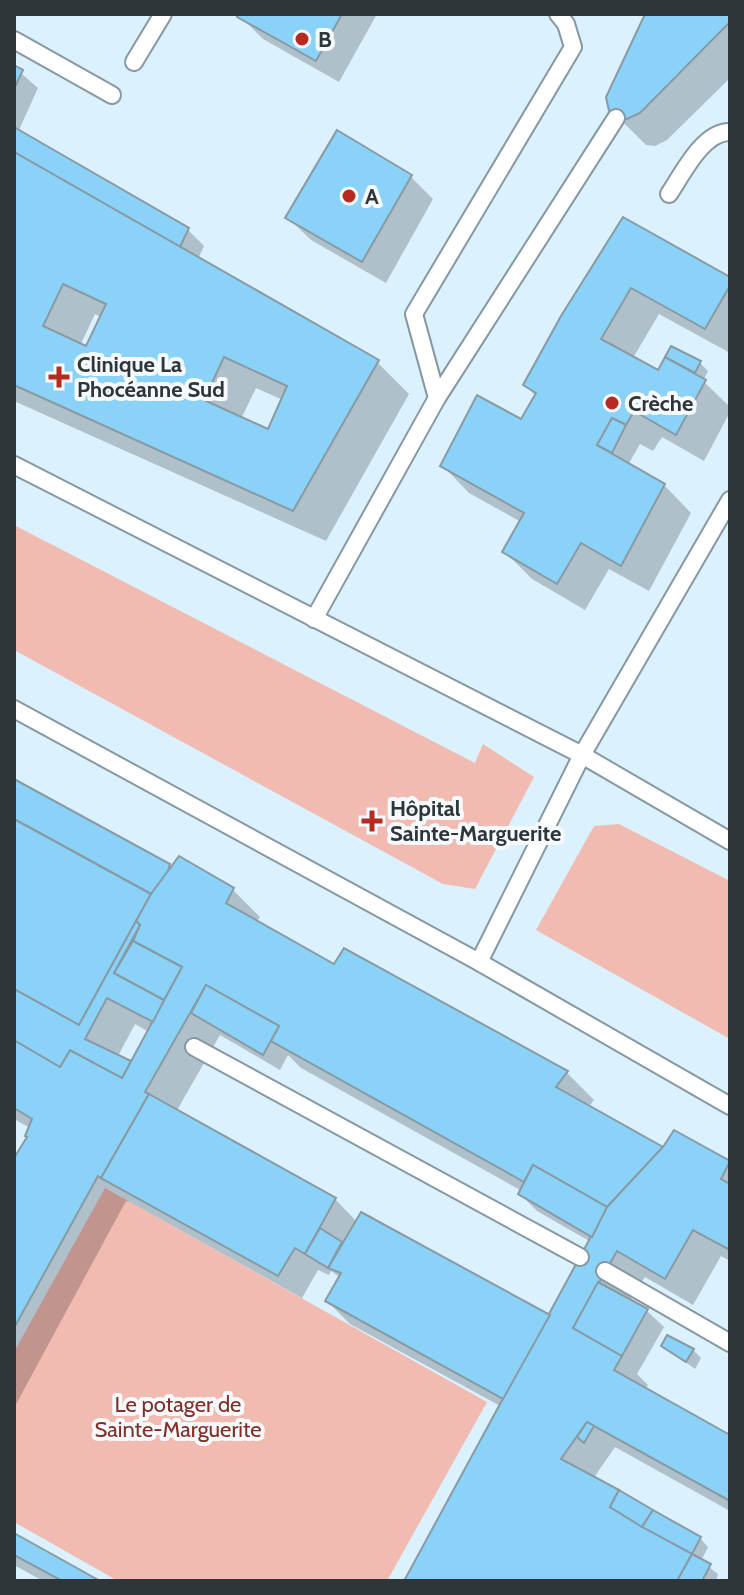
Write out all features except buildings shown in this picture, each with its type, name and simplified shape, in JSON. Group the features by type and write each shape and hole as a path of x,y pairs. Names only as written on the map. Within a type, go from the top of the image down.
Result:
{"lane":[{"path":"134,62 163,14"},
{"path":"437,398 414,314 573,47 566,24 558,14"},
{"path":"14,40 112,95"},
{"path":"314,619 437,398 616,118"},
{"path":"669,194 701,146 724,131 730,132"},
{"path":"14,465 582,755 730,841"},
{"path":"479,962 582,755 730,500"},
{"path":"14,709 479,962 730,1106"},
{"path":"194,1047 580,1257"},
{"path":"605,1271 730,1343"}],"shaded area":[{"name":"Hôpital Sainte-Marguerite","path":"14,14 730,14 730,1581 14,1581"}],"green space":[{"path":"14,525 475,763 483,744 534,777 475,889 443,884 14,650"},
{"path":"619,824 730,881 730,1039 536,930 594,826"},
{"name":"Le potager de Sainte-Marguerite","path":"105,1188 487,1402 387,1581 118,1581 14,1522 14,1352"}],"place":[{"name":"B","path":"302,39"},
{"name":"A","path":"349,196"},
{"name":"Clinique La Phocéanne Sud","path":"59,377"},
{"name":"Crèche","path":"612,403"},
{"name":"Hôpital Sainte-Marguerite","path":"372,821"}]}
